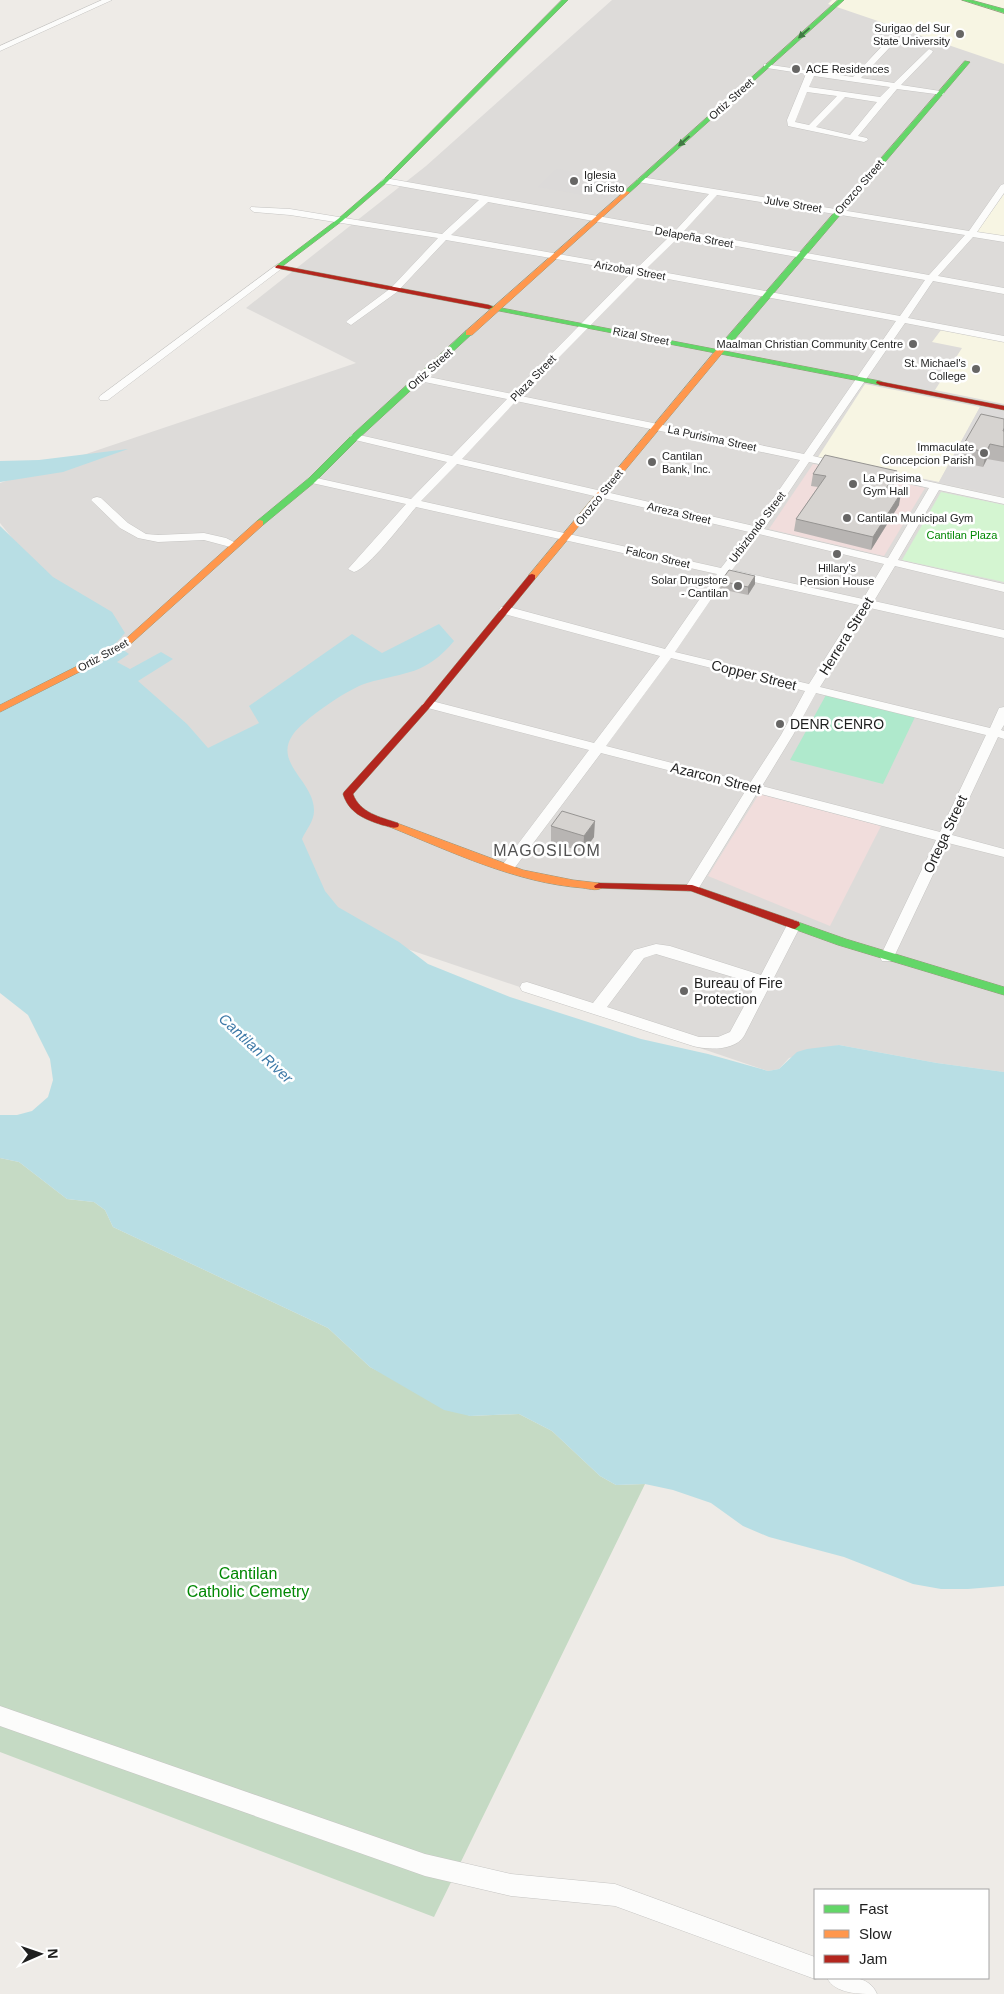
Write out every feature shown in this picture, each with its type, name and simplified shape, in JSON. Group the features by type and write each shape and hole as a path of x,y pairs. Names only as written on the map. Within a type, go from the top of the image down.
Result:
{"street":[{"path":"0,49 108,0"},
{"path":"104,398 340,220 385,181 565,0"},
{"name":"Ortiz Street","path":"0,710 122,647 155,619 234,545 312,480 355,437 553,256 641,180 841,0"},
{"path":"965,0 1004,11"},
{"path":"855,80 888,45"},
{"path":"852,138 882,100 930,51"},
{"name":"Orozco Street","path":"967,62 656,426 568,536 428,704 348,794 349,802 353,809 520,872 574,885 692,888 887,957 1004,991"},
{"path":"767,66 940,94"},
{"path":"811,73 791,122 864,140"},
{"path":"805,89 882,100"},
{"path":"810,128 843,94"},
{"name":"Julve Street","path":"641,180 1004,239"},
{"name":"Delapeña Street","path":"385,181 1004,291"},
{"name":"Urbiztondo Street","path":"508,867 668,654 723,573 757,530 807,459 931,278 971,234 1004,187"},
{"name":"Plaza Street","path":"354,569 453,461 716,192"},
{"path":"351,322 394,290 444,237 486,199"},
{"name":"Arizobal Street","path":"254,209 290,212 444,237 769,294 1004,339"},
{"name":"Rizal Street","path":"278,267 1004,408"},
{"name":"La Purisima Street","path":"419,378 656,426 1004,501"},
{"name":"Arreza Street","path":"355,437 1004,588"},
{"name":"Falcon Street","path":"312,480 1004,634"},
{"name":"Herrera Street","path":"692,888 788,735 812,689 867,603 936,486"},
{"path":"97,500 133,531 142,536 156,539 187,536 213,537 234,545"},
{"name":"Copper Street","path":"505,610 668,654 999,734"},
{"name":"Azarcon Street","path":"428,704 1004,853"},
{"name":"Ortega Street","path":"887,957 944,837 999,734 1004,711"},
{"path":"527,987 698,1042 726,1042 736,1036 794,925"},
{"path":"597,1010 639,954 644,951 665,950 764,981"},
{"path":"0,1716 425,1865 511,1885 615,1894 814,1968"},
{"path":"840,1979 866,1994"}],"shaded area":[{"path":"612,0 1004,0 1004,1072 937,1063 839,1045 789,1058 779,1069 768,1071 345,928 181,747 0,523 0,483 356,363 246,308 426,166"},
{"name":"Surigao del Sur State University","path":"832,0 1004,0 1004,64 828,4"},
{"path":"557,169 624,181 605,199 538,187"},
{"path":"1004,194 1004,238 976,233"},
{"name":"St. Michael's College","path":"941,330 1004,341 1004,404 935,390 962,348 932,342"},
{"path":"865,384 980,407 939,482 818,457"},
{"path":"980,407 1004,411 1004,495 939,482"},
{"path":"813,464 925,488 884,556 769,529"},
{"path":"759,794 881,826 830,926 708,876"}],"green space":[{"name":"Cantilan Plaza","path":"941,492 1004,505 1004,582 902,560"},
{"path":"826,695 915,717 883,784 790,760"},
{"name":"Cantilan Catholic Cemetry","path":"0,1158 19,1162 67,1199 94,1202 105,1210 113,1227 328,1328 370,1367 470,1416 519,1414 552,1431 600,1476 616,1485 645,1484 434,1917 0,1752"}],"water":[{"path":"128,449 63,472 0,482 0,461 39,460"},
{"name":"Cantilan River","path":"0,526 53,577 112,612 125,633 115,644 129,654 117,662 130,669 161,652 173,659 138,681 187,724 208,748 259,723 249,706 352,634 382,653 439,624 454,641 444,652 414,671 367,683 349,691 326,705 297,729 288,746 291,764 313,801 313,818 302,839 325,891 338,907 399,942 428,964 510,997 641,1039 708,1054 768,1071 779,1069 797,1052 839,1045 937,1063 1004,1072 1004,1586 941,1589 913,1584 844,1557 769,1537 743,1526 711,1503 673,1490 645,1484 616,1485 600,1476 552,1431 519,1414 470,1416 444,1410 370,1367 328,1328 113,1227 105,1210 94,1202 67,1199 19,1162 0,1158 0,1115 17,1115 32,1111 48,1097 53,1080 50,1059 28,1015 0,993"}],"building":[{"path":"981,414 1004,419 1004,447 990,444 986,452 962,447"},
{"path":"825,455 897,471 885,490 901,493 873,537 796,519 826,476 813,474"},
{"path":"729,570 755,576 748,587 721,581"},
{"path":"562,811 595,821 584,836 551,826"}],"traffic: fast":[{"path":"278,267 340,220 385,181 565,0"},
{"path":"627,192 841,0"},
{"path":"965,0 1004,11"},
{"path":"725,345 967,62"},
{"path":"489,307 880,383"},
{"path":"260,523 312,480 355,437 469,333"},
{"path":"795,925 842,942 1004,991"}],"traffic: slow":[{"path":"469,333 627,192"},
{"path":"532,577 725,345"},
{"path":"0,709 122,647 260,523"},
{"path":"394,825 469,855 520,872 573,884 599,886"}],"traffic: jam":[{"path":"278,267 489,307"},
{"path":"880,383 1004,408"},
{"path":"394,825 366,815 354,807 348,794 428,704 532,577"},
{"path":"599,886 692,888 795,925"}],"place":[{"name":"Surigao del Sur State University","path":"960,34"},
{"name":"ACE Residences","path":"796,69"},
{"name":"Iglesia ni Cristo","path":"574,181"},
{"name":"Maalman Christian Community Centre","path":"913,344"},
{"name":"St. Michael's College","path":"976,369"},
{"name":"Immaculate Concepcion Parish","path":"984,453"},
{"name":"Cantilan Bank, Inc.","path":"652,462"},
{"name":"La Purisima Gym Hall","path":"853,484"},
{"name":"Cantilan Municipal Gym","path":"847,518"},
{"name":"Hillary's Pension House","path":"837,554"},
{"name":"Solar Drugstore - Cantilan","path":"738,586"},
{"name":"DENR CENRO","path":"780,724"},
{"name":"Bureau of Fire Protection","path":"684,991"}],"district":[{"name":"MAGOSILOM","path":"547,850"}]}
